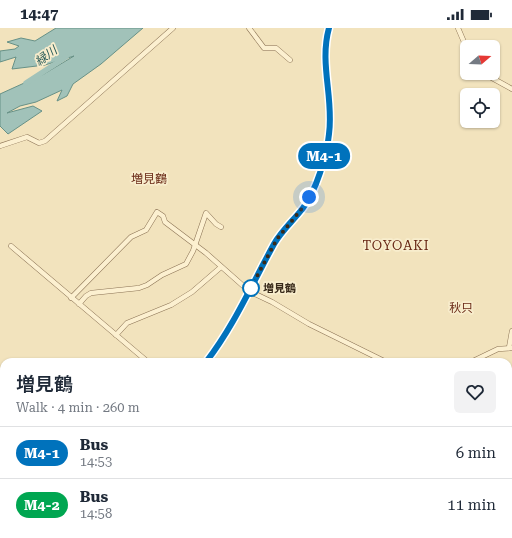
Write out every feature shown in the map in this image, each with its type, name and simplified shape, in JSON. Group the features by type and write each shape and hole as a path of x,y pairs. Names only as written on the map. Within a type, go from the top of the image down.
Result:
{"main road":[{"path":"209,358 221,343 277,239 304,206 309,197 330,133 330,112 325,66 325,50 329,28"}],"street":[{"path":"0,146 27,137 39,143 45,141 173,28"},
{"path":"249,28 264,48 276,48 290,60"},
{"path":"458,28 463,40"},
{"path":"496,80 512,89"},
{"path":"71,298 131,237 146,230 156,212 162,216 165,222 196,245 249,291 272,302 309,324 378,358"},
{"path":"79,304 91,293 132,290 148,285 162,275 186,264 196,245 205,214 221,227"},
{"path":"11,246 143,358"},
{"path":"116,335 127,323 170,305 192,292 221,267"},
{"path":"479,358 498,349 510,348 512,331"}],"water":[{"path":"56,28 143,28 101,64 73,84 67,96 57,101 62,90 36,102 20,106 7,113 33,106 42,111 8,134 0,126 0,94 44,74 74,56 45,65 12,69 16,57 0,62 0,51 15,49 19,46 7,42 21,38 35,41"}],"waterway":[{"name":"緑川","path":"26,83 66,57"}],"bus line":[{"name":"M4-1","path":"209,358 231,327 277,239 304,206 314,187 330,133 330,112 325,66 325,50 329,28"}],"place":[{"name":"増見鶴","path":"251,288"}],"district":[{"name":"増見鶴","path":"149,179"},
{"name":"TOYOAKI","path":"396,245"},
{"name":"秋只","path":"461,308"}],"route":[{"path":"251,288 249,291 277,239 298,214 309,197"}]}
